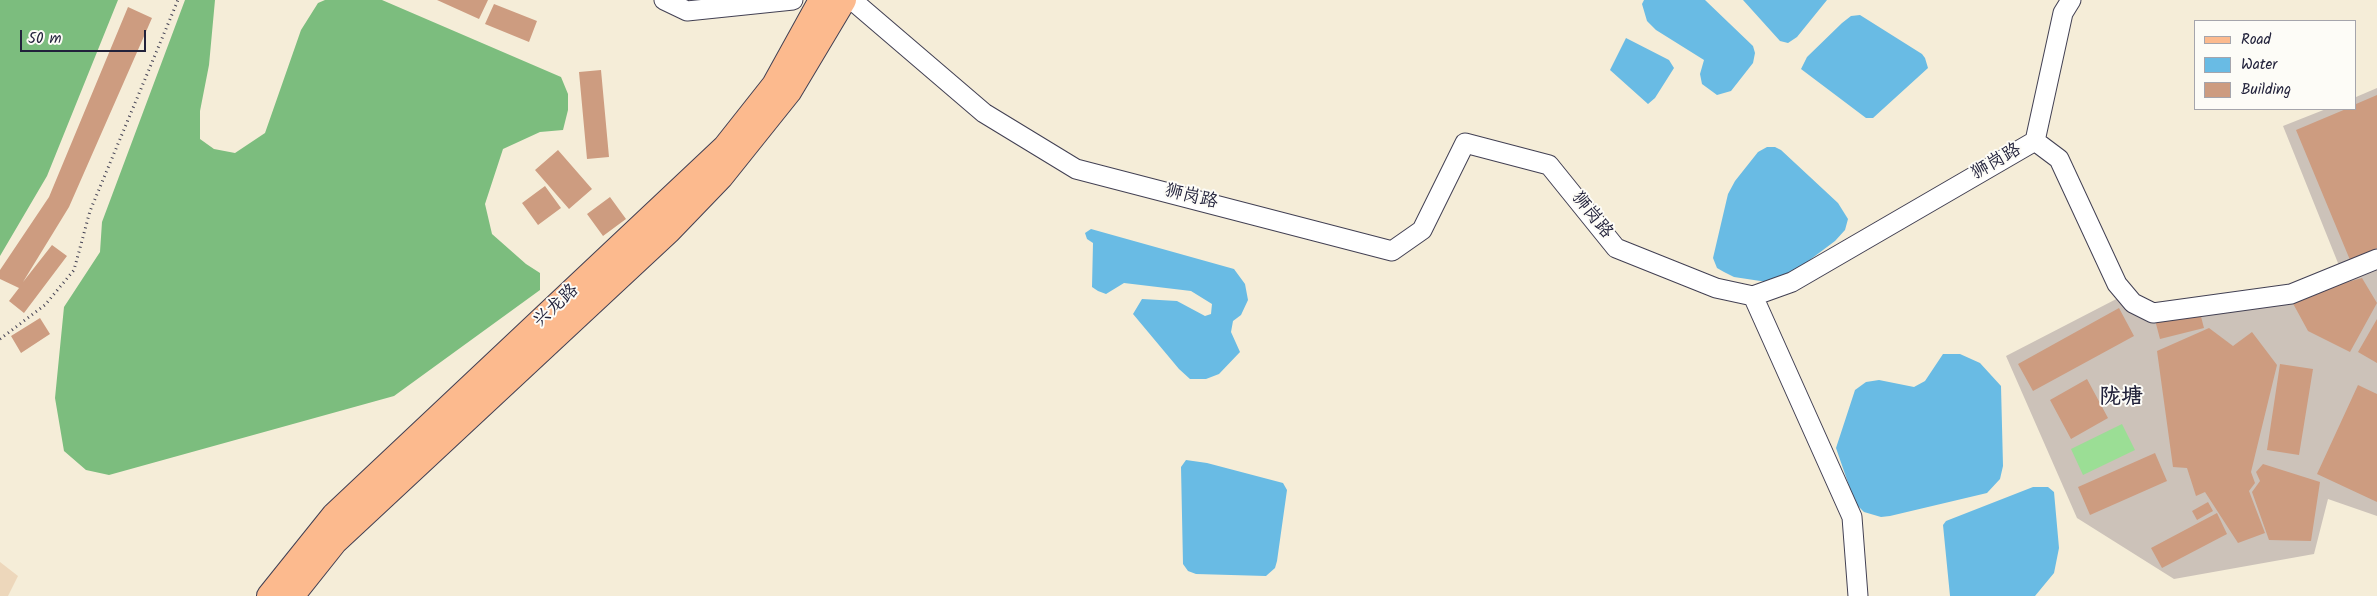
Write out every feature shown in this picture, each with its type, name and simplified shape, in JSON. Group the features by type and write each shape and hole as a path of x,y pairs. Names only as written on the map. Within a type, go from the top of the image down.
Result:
{"main road":[{"name":"兴龙路","path":"269,596 334,515 725,147 774,85 821,0"},
{"name":"兴龙路","path":"292,596 335,542 669,231 722,177 789,92 844,0"}],"street":[{"path":"664,0 687,11 793,0"},
{"name":"狮岗路","path":"852,0 984,113 1076,169 1392,251 1422,230 1464,143 1550,165 1616,248 1716,288 1753,296 1792,282 2035,141 2059,159 2117,284 2132,303 2153,313 2291,294 2377,259"},
{"path":"2035,141 2063,13 2071,0"},
{"path":"1753,296 1852,517 1858,596"}],"path":[{"path":"0,339 45,304 74,270 90,211 178,0"}],"shaded area":[{"path":"2377,88 2377,516 2328,499 2314,554 2174,579 2077,518 2006,356 2126,294 2153,313 2291,294 2342,273 2283,126 2323,110 2357,110 2357,97"},
{"path":"0,562 18,576 8,596 0,596"}],"green space":[{"path":"0,0 118,0 47,176 0,256"},
{"path":"185,0 215,0 209,65 200,111 200,139 214,149 235,153 265,133 301,30 318,3 325,0 382,0 561,77 568,94 568,110 563,130 540,132 503,149 485,204 492,234 526,264 540,273 540,290 394,396 109,475 86,470 64,451 55,398 64,307 100,252 102,222"},
{"path":"2122,424 2135,450 2083,475 2071,449"}],"water":[{"path":"1644,0 1705,0 1753,46 1755,53 1753,63 1731,91 1717,95 1702,84 1700,74 1704,60 1656,30 1647,21 1642,4"},
{"path":"1743,0 1827,0 1797,37 1788,43 1780,41"},
{"path":"1860,15 1922,54 1928,68 1873,118 1866,118 1801,69 1807,57 1842,23 1851,16"},
{"path":"1626,38 1669,60 1674,68 1655,98 1648,104 1610,70"},
{"path":"1767,147 1775,147 1781,150 1838,203 1848,219 1845,230 1835,241 1795,271 1767,282 1734,277 1717,268 1713,258 1728,194 1735,181 1758,152"},
{"path":"1091,229 1234,269 1245,284 1248,300 1241,315 1233,321 1231,332 1240,352 1219,374 1206,379 1190,379 1179,369 1133,314 1142,299 1177,301 1205,316 1211,314 1212,304 1191,291 1124,283 1106,294 1098,291 1092,287 1093,243 1087,239 1085,233"},
{"path":"1943,354 1960,354 1980,363 2001,386 2003,466 2000,479 1987,493 1890,516 1881,517 1864,512 1855,503 1836,448 1855,390 1866,382 1879,380 1914,387 1925,381"},
{"path":"1186,460 1207,463 1283,483 1287,490 1277,561 1275,568 1266,576 1196,574 1188,571 1183,564 1181,467"},
{"path":"2033,487 2048,487 2054,492 2059,548 2054,573 2035,596 1950,596 1943,525 1946,521"}],"building":[{"path":"437,0 488,0 479,19"},
{"path":"494,4 537,21 529,42 485,24"},
{"path":"128,7 152,18 69,207 23,282 52,245 67,256 24,313 9,301 19,288 0,279 0,270 49,197"},
{"path":"601,70 609,157 587,159 579,72"},
{"path":"2377,95 2377,248 2350,260 2296,130 2344,110 2357,110 2357,104"},
{"path":"558,150 592,189 569,209 535,170"},
{"path":"545,186 561,208 538,225 522,203"},
{"path":"610,197 626,219 603,236 587,214"},
{"path":"2362,278 2377,303 2350,352 2308,331 2290,298"},
{"path":"2119,308 2134,336 2033,391 2018,364"},
{"path":"2199,309 2204,328 2160,339 2155,320"},
{"path":"40,318 50,334 21,353 11,336"},
{"path":"2377,319 2377,363 2358,352"},
{"path":"2209,328 2233,346 2252,332 2277,365 2251,472 2255,483 2249,491 2265,533 2238,543 2205,492 2196,496 2187,468 2173,467 2157,351"},
{"path":"2280,364 2313,369 2299,455 2267,450"},
{"path":"2087,379 2108,418 2071,439 2050,400"},
{"path":"2358,385 2377,394 2377,502 2317,474"},
{"path":"2155,453 2167,481 2090,515 2078,487"},
{"path":"2263,464 2320,482 2311,541 2269,540 2252,492 2260,481 2256,472"},
{"path":"2208,502 2213,511 2197,520 2192,511"},
{"path":"2217,513 2227,534 2162,568 2151,548"}],"district":[{"name":"陇塘","path":"2121,399"}]}
